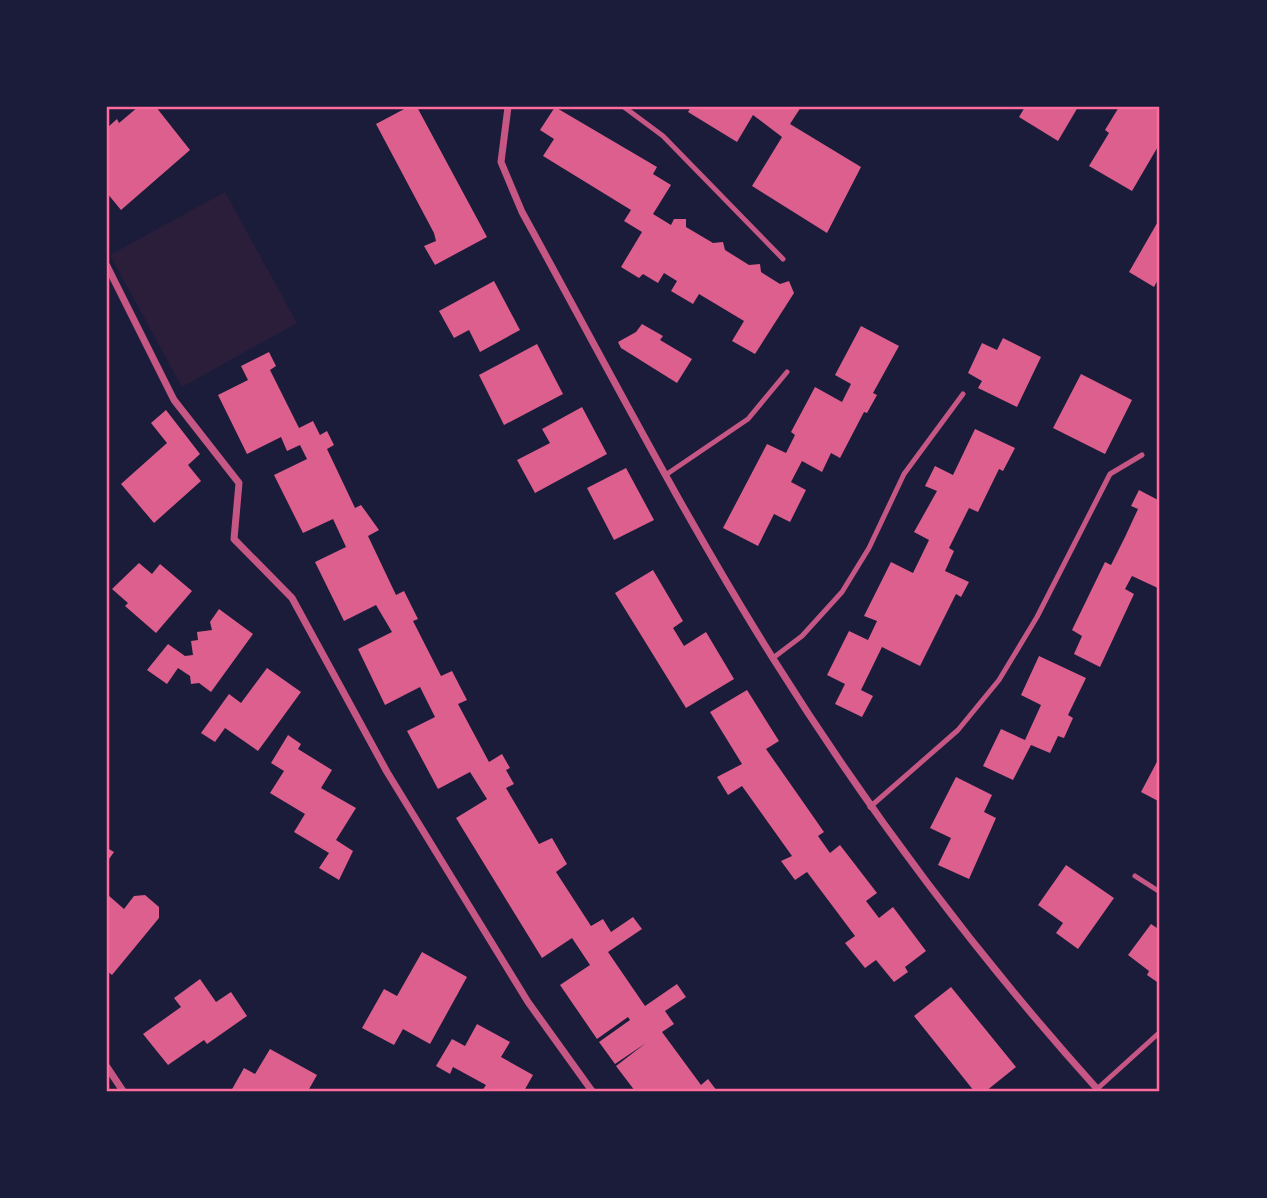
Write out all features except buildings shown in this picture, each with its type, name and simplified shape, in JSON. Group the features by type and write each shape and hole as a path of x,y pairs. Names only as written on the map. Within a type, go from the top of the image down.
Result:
{"street":[{"path":"508,107 501,162 522,212 667,474 773,658 870,807 971,942 1098,1090"},
{"path":"107,266 174,400 239,483 234,539 292,598 394,783 528,1002 592,1091"},
{"path":"107,1067 123,1091"}],"lane":[{"path":"624,107 663,136 783,259"},
{"path":"667,474 748,419 787,372"},
{"path":"773,658 802,636 842,592 869,548 904,474 963,394"},
{"path":"870,807 958,730 999,680 1037,617 1110,474 1142,455"},
{"path":"1135,876 1160,892"},
{"path":"1098,1090 1160,1032"}],"shaded area":[{"path":"225,192 297,323 182,387 110,255"}]}
